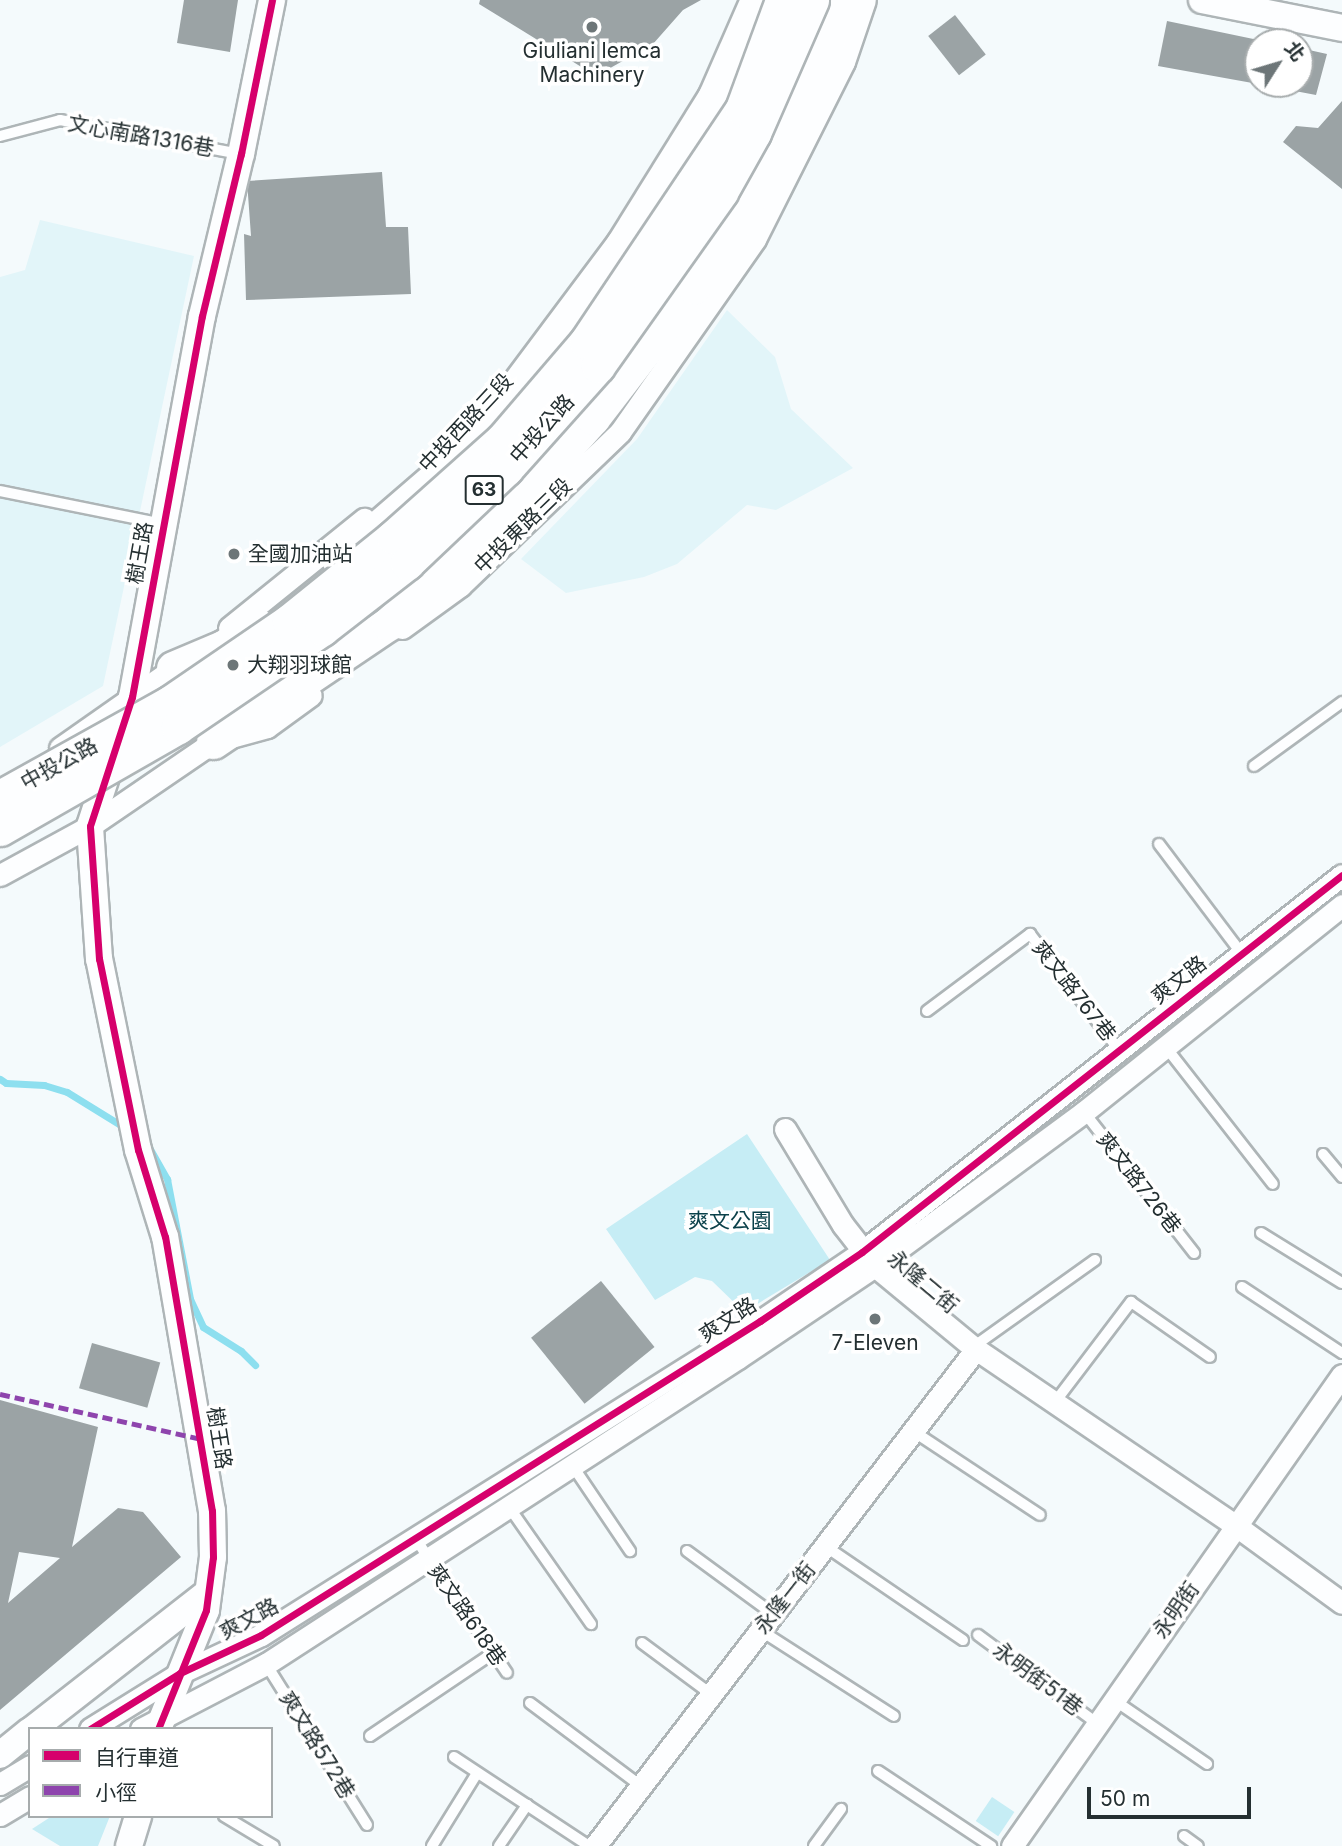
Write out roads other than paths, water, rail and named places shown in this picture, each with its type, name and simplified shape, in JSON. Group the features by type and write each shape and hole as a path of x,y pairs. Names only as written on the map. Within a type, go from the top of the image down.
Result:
{"main road":[{"path":"173,668 223,647 280,611 433,480 490,422 623,244 714,97 757,0"},
{"name":"中投公路","path":"0,797 169,703 289,621 393,537 502,440 586,342 742,109 782,0"},
{"name":"中投公路","path":"0,829 178,727 322,629 407,563 506,469 598,366 721,192 754,133 812,0"},
{"path":"213,742 388,624 530,488 593,418 694,288 752,195 828,39 842,0"}],"street":[{"name":"樹王路","path":"153,1725 180,1673 206,1610 212,1557 212,1511 202,1440 165,1237 138,1150 99,959 90,827 132,697 202,316 241,154 272,0"},
{"name":"中投西路三段","path":"0,786 40,763 215,639 437,460 585,291 709,83 743,0"},
{"name":"中投東路三段","path":"0,874 90,827 213,742 267,727 460,586 620,432 755,239 844,62 865,0"},
{"path":"1202,0 1342,28"},
{"name":"爽文路","path":"93,1727 180,1673 261,1635 760,1321 869,1259 1119,1050 1342,875"},
{"name":"爽文路","path":"153,1725 267,1664 427,1557 509,1507 1084,1112 1342,905"},
{"name":"永隆二街","path":"785,1129 869,1259 974,1348 1235,1525 1342,1603"},
{"name":"永隆一街","path":"588,1846 641,1786 974,1348"},
{"name":"永明街","path":"1012,1846 1342,1375"},
{"path":"35,1727 207,1593"},
{"path":"0,1755 28,1732"},
{"path":"0,1784 28,1767"},
{"path":"0,1815 28,1798"},
{"path":"129,1846 137,1818"}],"lane":[{"name":"文心南路1316巷","path":"0,136 60,120 241,154"},
{"path":"0,491 163,524"},
{"path":"1255,766 1342,702"},
{"path":"1159,844 1241,953"},
{"name":"爽文路767巷","path":"927,1011 1030,934 1119,1050"},
{"path":"1165,1046 1273,1184"},
{"name":"爽文路726巷","path":"1084,1112 1195,1253"},
{"path":"1323,1154 1342,1177"},
{"path":"1261,1233 1342,1283"},
{"path":"974,1348 1095,1260"},
{"path":"1241,1286 1342,1353"},
{"path":"1055,1402 1131,1302 1210,1357"},
{"path":"913,1431 1040,1515"},
{"path":"572,1465 631,1551"},
{"path":"509,1507 591,1623"},
{"name":"爽文路618巷","path":"415,1538 507,1673"},
{"path":"825,1546 963,1640"},
{"path":"687,1551 766,1622 894,1716"},
{"name":"永明街51巷","path":"978,1634 1098,1724"},
{"path":"642,1643 711,1694"},
{"path":"370,1736 493,1653"},
{"name":"爽文路572巷","path":"267,1664 367,1825"},
{"path":"1114,1700 1208,1764"},
{"path":"530,1703 641,1786"},
{"path":"454,1757 588,1846"},
{"path":"878,1771 991,1846"},
{"path":"432,1846 477,1773"},
{"path":"499,1846 527,1805"},
{"path":"814,1846 841,1809"},
{"path":"227,1818 274,1846"},
{"path":"1184,1836 1198,1846"}],"waterway":[{"path":"0,1079 6,1083 44,1085 67,1092 127,1129"},
{"path":"146,1142 167,1179 190,1299 203,1327 241,1351 255,1365"}],"place":[{"name":"Giuliani Iemca Machinery","path":"592,27"},
{"name":"全國加油站","path":"234,554"},
{"name":"大翔羽球館","path":"233,665"},
{"name":"7-Eleven","path":"875,1319"}],"park label":[{"name":"爽文公園","path":"730,1221"}]}
